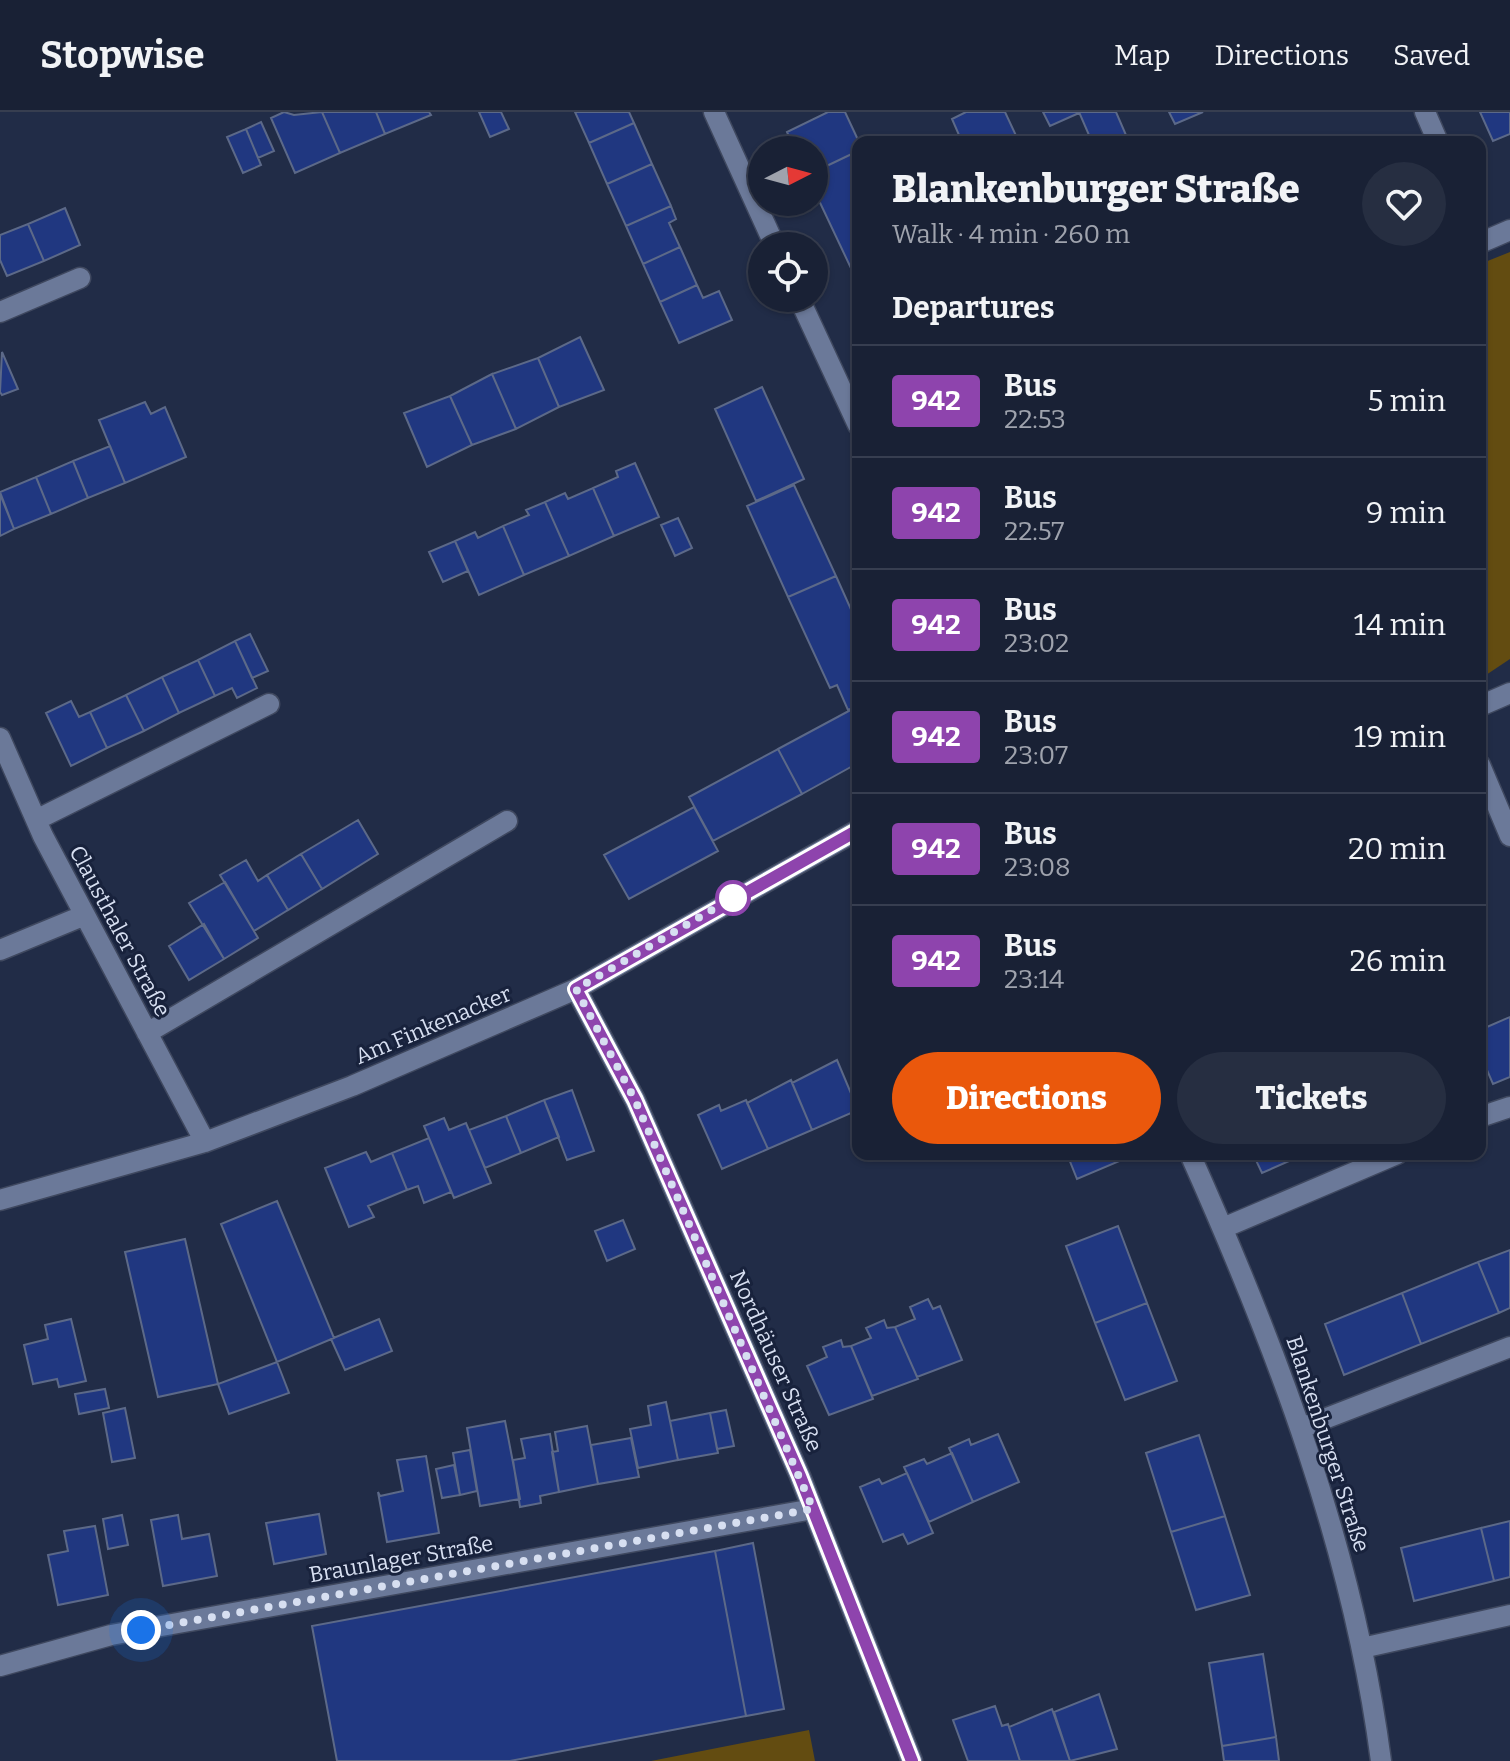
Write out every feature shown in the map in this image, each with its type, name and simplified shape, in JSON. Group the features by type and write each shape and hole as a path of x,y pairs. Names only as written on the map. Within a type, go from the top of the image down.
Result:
{"street":[{"path":"714,112 769,232"},
{"path":"1425,112 1435,136"},
{"path":"1486,237 1510,230"},
{"path":"0,312 80,278"},
{"path":"806,312 852,412"},
{"path":"1486,703 1510,693"},
{"path":"36,820 269,704"},
{"name":"Clausthaler Straße","path":"0,738 36,820 205,1142"},
{"path":"1486,779 1510,836"},
{"path":"147,1033 507,821"},
{"name":"Am Finkenacker","path":"0,1200 205,1142 352,1086 576,989 852,833"},
{"path":"0,950 85,915"},
{"name":"Nordhäuser Straße","path":"576,989 635,1100 813,1509 912,1761"},
{"path":"1486,1115 1510,1107"},
{"name":"Blankenburger Straße","path":"1193,1160 1223,1228 1301,1428 1329,1514 1362,1648 1381,1761"},
{"path":"1223,1228 1383,1160"},
{"path":"1301,1428 1510,1347"},
{"name":"Braunlager Straße","path":"0,1666 111,1635 813,1509"},
{"path":"1362,1648 1510,1615"}],"shaded area":[{"path":"1510,252 1510,659 1486,675 1486,262"},
{"path":"809,1730 815,1761 651,1761"}],"building":[{"path":"284,112 294,115 322,112 340,153 295,173 271,118"},
{"path":"322,112 376,112 385,134 340,153"},
{"path":"376,112 429,112 431,115 385,134"},
{"path":"479,112 501,112 509,129 490,137"},
{"path":"575,112 629,112 634,123 589,143"},
{"path":"828,112 845,112 856,136 852,136 852,154 828,165 828,136 789,136 787,132"},
{"path":"966,112 1005,112 1016,136 959,136 952,119"},
{"path":"1043,112 1079,112 1079,113 1050,126"},
{"path":"1079,112 1116,112 1126,136 1089,136"},
{"path":"1169,112 1203,112 1175,124"},
{"path":"1480,112 1510,112 1510,134 1493,141"},
{"path":"261,122 274,151 258,158 246,129"},
{"path":"634,123 652,164 607,184 589,143"},
{"path":"246,129 261,165 243,173 227,137"},
{"path":"852,154 852,270 826,216 828,165"},
{"path":"652,164 671,206 626,226 607,184"},
{"path":"671,206 676,219 669,223 680,247 643,264 626,226"},
{"path":"65,208 80,245 44,261 28,224"},
{"path":"28,224 44,261 7,276 0,260 0,235"},
{"path":"680,247 697,285 660,302 643,264"},
{"path":"697,285 703,298 719,291 732,320 679,343 660,302"},
{"path":"580,337 604,390 559,407 538,358"},
{"path":"2,352 18,389 2,395 0,392"},
{"path":"538,358 559,407 516,429 492,374"},
{"path":"492,374 516,429 472,445 450,396"},
{"path":"762,387 804,479 756,501 715,409"},
{"path":"450,396 472,445 427,467 404,413"},
{"path":"145,402 151,414 165,407 186,457 125,483 99,420"},
{"path":"110,446 125,483 88,498 73,461"},
{"path":"73,461 88,498 51,514 36,477"},
{"path":"635,463 659,517 614,536 593,488 618,477 616,471"},
{"path":"36,477 51,514 14,529 0,492"},
{"path":"794,485 836,576 788,597 747,506"},
{"path":"593,488 614,536 569,556 545,502 565,493 568,499"},
{"path":"0,494 14,529 0,536"},
{"path":"545,502 569,556 524,575 503,526 529,515 526,510"},
{"path":"678,518 692,548 675,556 661,525"},
{"path":"503,526 524,575 479,595 455,541 475,532 478,538"},
{"path":"455,541 468,571 443,582 429,552"},
{"path":"836,576 852,612 852,708 848,710 837,685 830,688 788,597"},
{"path":"250,634 268,671 252,678 235,641"},
{"path":"235,641 257,688 237,698 232,688 215,696 198,660"},
{"path":"198,660 215,696 179,713 162,677"},
{"path":"162,677 179,713 144,731 126,695"},
{"path":"126,695 144,731 107,748 90,712"},
{"path":"71,701 79,717 90,712 107,748 71,766 46,713"},
{"path":"852,709 852,766 802,794 778,749"},
{"path":"778,749 802,794 713,841 689,797"},
{"path":"694,807 718,851 629,899 604,855"},
{"path":"358,820 378,854 322,889 301,854"},
{"path":"301,854 322,889 288,910 267,875"},
{"path":"246,860 258,881 267,875 288,910 254,931 220,875"},
{"path":"225,882 258,938 224,959 189,903"},
{"path":"204,924 224,959 189,980 169,946"},
{"path":"1510,1017 1510,1077 1493,1084 1486,1068 1486,1027"},
{"path":"837,1060 852,1096 852,1113 812,1130 792,1083"},
{"path":"791,1080 812,1130 768,1149 747,1103"},
{"path":"572,1090 594,1151 567,1160 544,1100"},
{"path":"544,1100 559,1137 521,1153 506,1116"},
{"path":"746,1100 768,1149 722,1169 698,1115 719,1105 721,1111"},
{"path":"506,1116 521,1153 485,1168 469,1130"},
{"path":"444,1118 449,1130 466,1123 491,1183 454,1198 424,1126"},
{"path":"429,1138 451,1192 424,1203 418,1186 407,1190 392,1153"},
{"path":"366,1152 371,1162 392,1153 407,1190 368,1206 374,1217 349,1227 325,1168"},
{"path":"1069,1160 1122,1160 1077,1179"},
{"path":"1256,1160 1291,1160 1262,1173"},
{"path":"277,1201 334,1338 277,1362 221,1224"},
{"path":"623,1220 635,1249 607,1261 595,1231"},
{"path":"1118,1226 1147,1303 1095,1323 1066,1246"},
{"path":"185,1239 218,1384 158,1397 125,1252"},
{"path":"1510,1250 1510,1308 1499,1313 1478,1262"},
{"path":"1478,1262 1499,1313 1421,1344 1402,1293"},
{"path":"1402,1293 1421,1344 1344,1375 1325,1324"},
{"path":"928,1299 933,1309 940,1306 962,1360 917,1377 895,1327 915,1319 910,1307"},
{"path":"1147,1303 1177,1381 1125,1400 1095,1323"},
{"path":"71,1319 86,1381 59,1387 57,1379 33,1384 24,1345 48,1339 45,1325"},
{"path":"379,1319 392,1351 345,1370 331,1339"},
{"path":"884,1320 887,1328 895,1327 918,1379 872,1396 851,1346 871,1338 866,1328"},
{"path":"841,1340 843,1347 851,1346 873,1399 829,1415 807,1366 827,1357 823,1347"},
{"path":"277,1362 289,1393 229,1414 218,1384"},
{"path":"105,1389 109,1408 79,1414 75,1394"},
{"path":"666,1402 678,1460 638,1468 630,1429 651,1425 648,1406"},
{"path":"125,1408 135,1458 112,1462 103,1413"},
{"path":"726,1410 734,1446 717,1449 710,1413"},
{"path":"710,1413 718,1453 678,1460 670,1421"},
{"path":"505,1421 520,1499 480,1506 467,1428"},
{"path":"587,1426 598,1484 559,1492 552,1452 558,1451 555,1432"},
{"path":"550,1434 559,1492 540,1496 541,1503 520,1507 513,1460 525,1458 521,1439"},
{"path":"998,1434 1019,1482 973,1502 949,1448 969,1439 971,1445"},
{"path":"1199,1435 1225,1516 1171,1532 1146,1453"},
{"path":"631,1438 639,1477 598,1484 591,1445"},
{"path":"470,1450 477,1491 460,1495 453,1453"},
{"path":"952,1453 973,1502 929,1522 904,1467 924,1459 927,1464"},
{"path":"426,1456 439,1533 387,1542 378,1492 380,1496 403,1491 397,1460"},
{"path":"454,1465 460,1495 442,1498 436,1469"},
{"path":"907,1473 933,1533 908,1544 903,1534 883,1542 860,1487 879,1479 882,1484"},
{"path":"319,1514 326,1554 274,1564 266,1523"},
{"path":"122,1515 128,1545 108,1549 103,1519"},
{"path":"178,1515 182,1539 209,1534 217,1576 163,1586 151,1520"},
{"path":"1225,1516 1250,1595 1196,1610 1171,1532"},
{"path":"1510,1521 1510,1577 1494,1581 1481,1528"},
{"path":"95,1526 108,1595 58,1605 48,1555 68,1551 64,1531"},
{"path":"1481,1528 1494,1581 1414,1601 1401,1548"},
{"path":"753,1543 784,1709 746,1716 715,1551"},
{"path":"715,1551 746,1716 510,1761 337,1761 312,1626"},
{"path":"1263,1654 1276,1737 1222,1746 1209,1663"},
{"path":"1099,1694 1117,1749 1070,1761 1054,1712"},
{"path":"995,1706 1002,1726 1008,1724 1020,1761 968,1761 953,1720"},
{"path":"1052,1709 1070,1761 1020,1761 1009,1727"},
{"path":"1276,1737 1279,1761 1224,1761 1222,1746"}],"bus line":[{"name":"942","path":"852,833 741,893 576,989 635,1100 800,1476 912,1761"}],"route":[{"path":"141,1630 813,1509 635,1100 576,989 741,893 733,898"}]}
